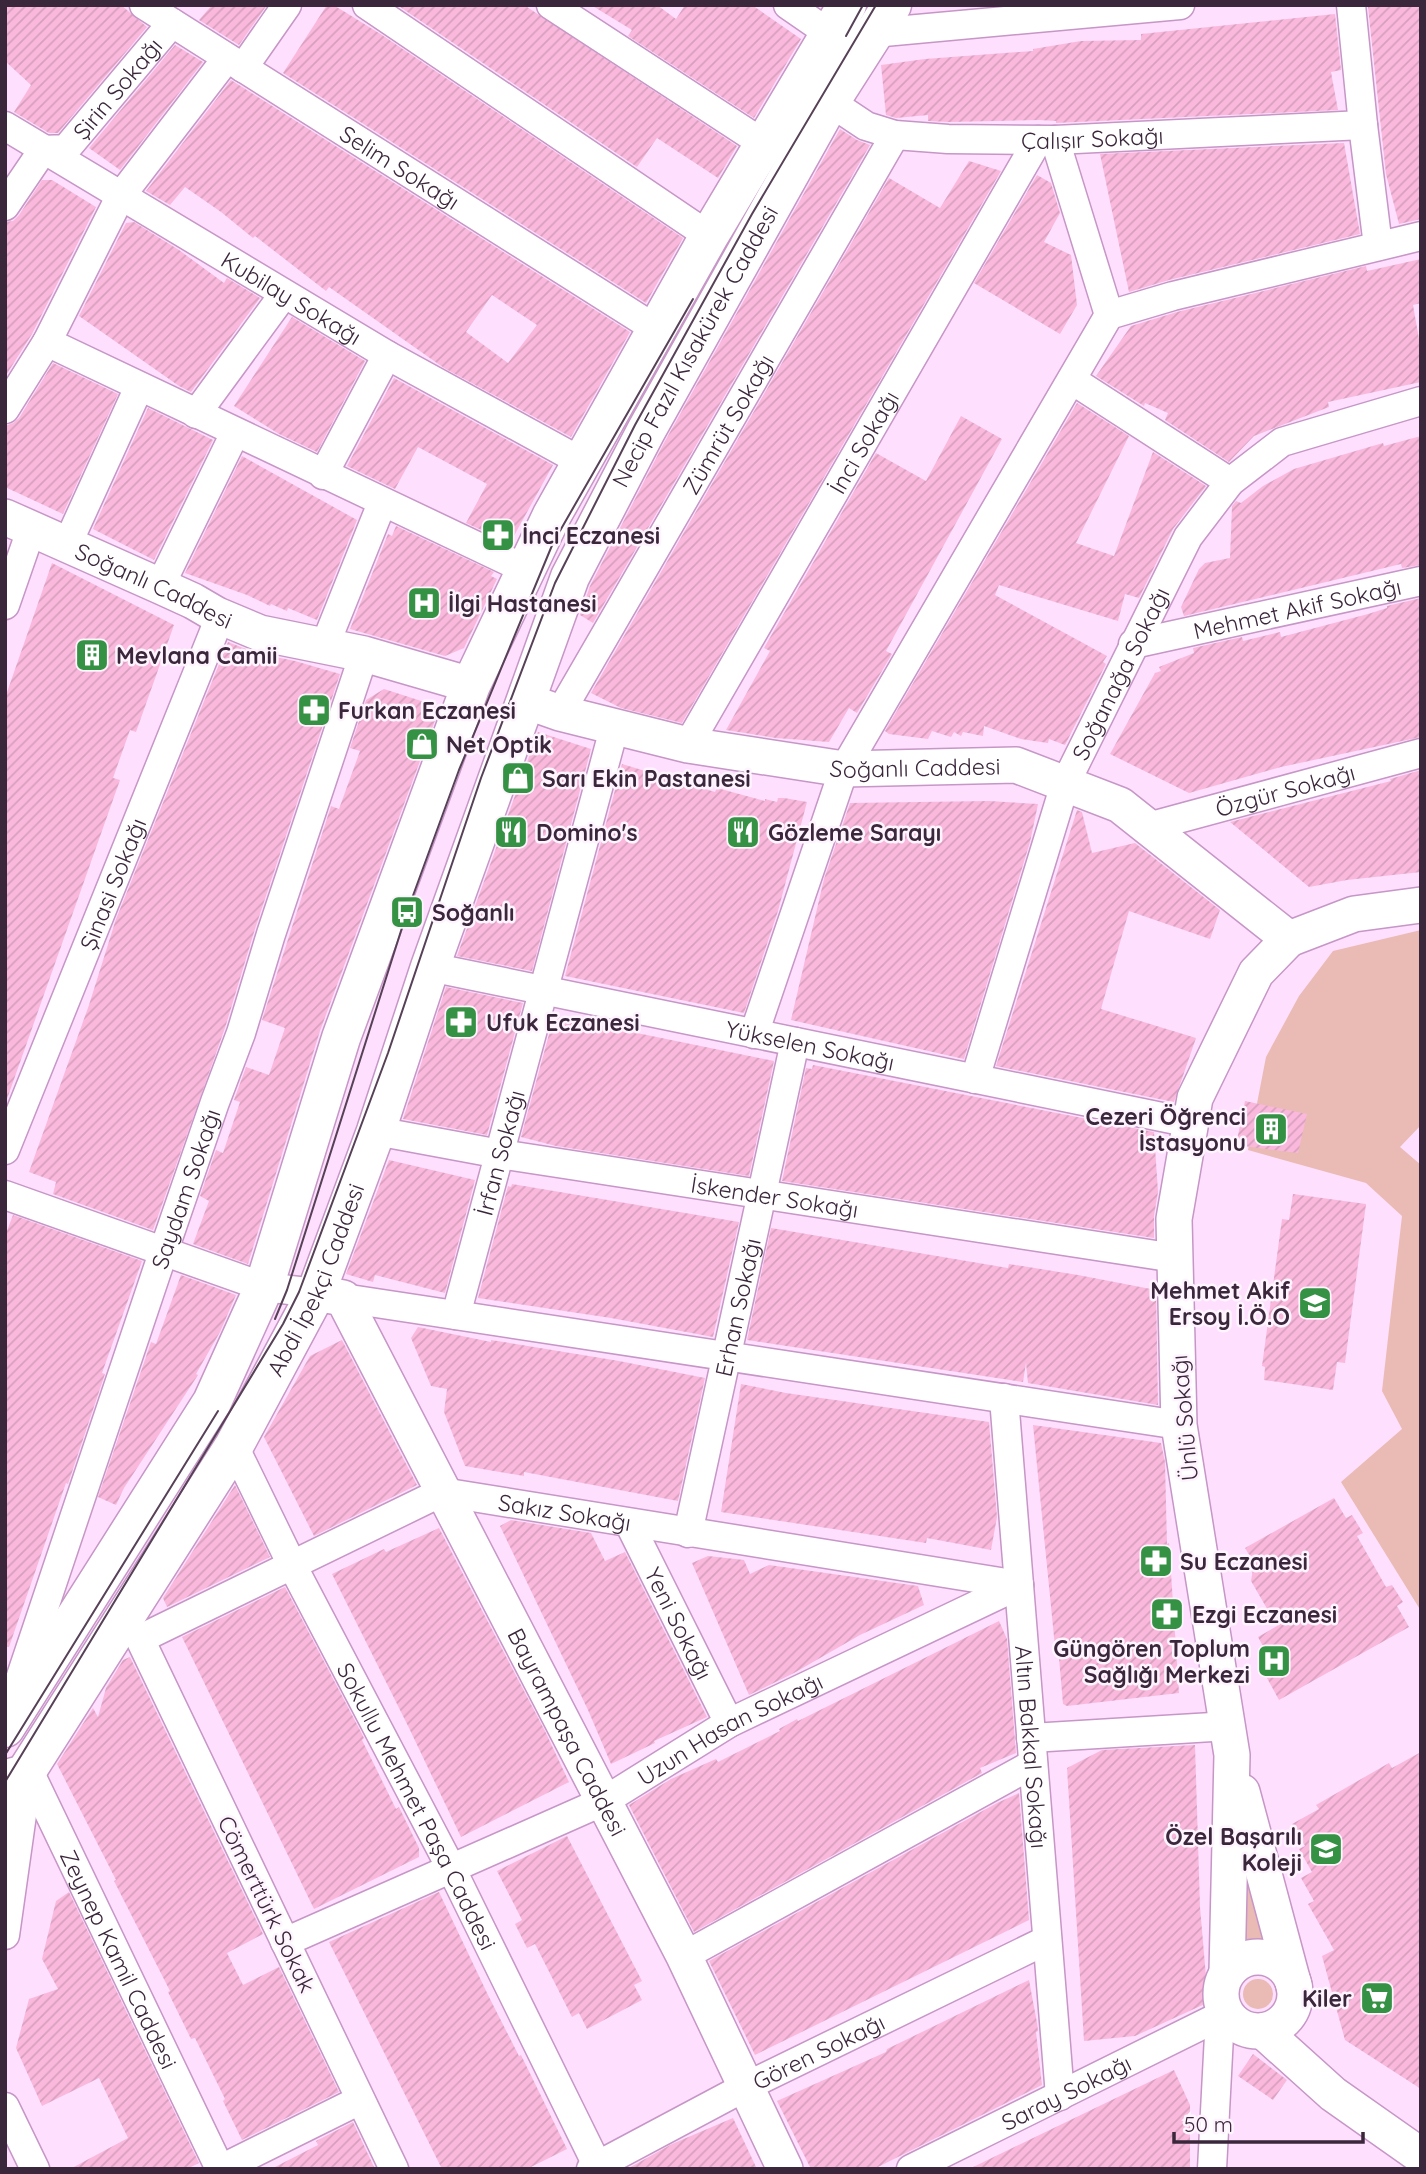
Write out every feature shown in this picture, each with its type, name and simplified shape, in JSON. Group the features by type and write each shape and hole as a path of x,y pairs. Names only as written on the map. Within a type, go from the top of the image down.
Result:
{"main road":[{"name":"Necip Fazıl Kısakürek Caddesi","path":"543,707 570,578 653,419 830,102 883,19"},
{"name":"Necip Fazıl Kısakürek Caddesi","path":"471,685 525,569 582,462 709,236 839,20"},
{"name":"Abdi İpekçi Caddesi","path":"5,1726 212,1402 264,1287 341,1038 471,685"},
{"name":"Abdi İpekçi Caddesi","path":"5,1808 17,1771 234,1446 330,1295 376,1131 430,967 543,707"}],"street":[{"name":"Selim Sokağı","path":"144,5 656,329"},
{"path":"5,409 47,342 120,197 287,5"},
{"path":"367,5 709,236"},
{"path":"551,5 764,144"},
{"path":"788,5 839,20 1180,5"},
{"path":"1351,5 1378,246"},
{"name":"Şirin Sokağı","path":"5,206 43,150 66,149 172,23"},
{"name":"Çalışır Sokağı","path":"830,102 866,126 895,135 948,139 1047,140 1363,125"},
{"name":"Kubilay Sokağı","path":"5,127 387,355 582,462"},
{"name":"Zümrüt Sokağı","path":"543,707 895,135"},
{"path":"1047,140 1109,315"},
{"name":"İnci Sokağı","path":"688,745 1047,140"},
{"path":"754,1034 844,769 1109,315 1173,296 1421,236"},
{"path":"197,414 284,294"},
{"path":"47,342 525,569"},
{"path":"323,475 387,355"},
{"path":"1072,380 1230,482"},
{"path":"67,545 139,387"},
{"name":"Soğanağa Sokağı","path":"975,1079 1065,784 1188,537 1230,482 1282,442 1421,401"},
{"path":"160,586 235,433"},
{"path":"325,645 382,503"},
{"path":"5,605 18,524"},
{"name":"Soğanlı Caddesi","path":"18,524 260,633 364,654 471,685"},
{"name":"Mehmet Akif Sokağı","path":"1133,643 1421,581"},
{"name":"Şinasi Sokağı","path":"5,1150 220,617"},
{"name":"Saydam Sokağı","path":"5,1726 164,1250 241,1033 364,654"},
{"name":"Soğanlı Caddesi","path":"543,707 688,745 844,769 1016,765 1120,805 1289,939"},
{"name":"İrfan Sokağı","path":"456,1315 615,725"},
{"name":"Özgür Sokağı","path":"1147,827 1421,753"},
{"path":"1289,939 1354,914 1421,905"},
{"name":"Ünlü Sokağı","path":"1230,1740 1179,1424 1174,1219 1195,1098 1256,973 1289,939"},
{"name":"Yükselen Sokağı","path":"430,967 1191,1123"},
{"name":"Erhan Sokağı","path":"688,1533 795,1042"},
{"name":"İskender Sokağı","path":"376,1131 500,1154 1175,1258"},
{"path":"5,1195 264,1287 1179,1424"},
{"name":"Bayrampaşa Caddesi","path":"330,1295 442,1492 604,1801 684,1956 785,2169"},
{"name":"Altın Bakkal Sokağı","path":"1004,1398 1060,2096"},
{"name":"Sokullu Mehmet Paşa Caddesi","path":"234,1446 292,1565 452,1870 596,2168"},
{"path":"292,1565 442,1492"},
{"name":"Sakız Sokağı","path":"442,1492 1019,1585"},
{"name":"Yeni Sokağı","path":"629,1523 729,1723"},
{"name":"Cömerttürk Sokak","path":"292,1565 140,1639 394,2169"},
{"name":"Uzun Hasan Sokağı","path":"285,1942 604,1801 729,1723 1019,1585"},
{"path":"684,1956 1032,1751 1230,1740"},
{"path":"1227,1973 1230,1740"},
{"path":"1230,1740 1283,2009 1332,2094 1421,2156"},
{"path":"6,1929 17,1771"},
{"name":"Zeynep Kamil Caddesi","path":"17,1771 220,2169"},
{"name":"Gören Sokağı","path":"596,2168 745,2087 1047,1940"},
{"path":"1212,2169 1222,1984 1235,1964 1256,1957 1269,1959 1289,1974 1283,2009 1251,2031 1239,2026 1222,2012"},
{"name":"Saray Sokağı","path":"911,2169 1222,2012"},
{"path":"220,2169 360,2099"},
{"path":"5,2107 35,2169"}],"shaded area":[{"path":"1421,930 1421,1125 1400,1147 1421,1165 1421,1611 1341,1482 1402,1429 1382,1391 1402,1216 1366,1183 1248,1150 1266,1057 1299,996 1333,951"},
{"path":"1237,1795 1269,1949 1251,1950 1240,1955"},
{"path":"1258,1979 1269,1983 1273,1994 1269,2005 1258,2009 1247,2005 1243,1994 1247,1983"}],"building":[{"path":"5,5 121,5 147,27 58,133 49,133 14,112 31,85 5,61"},
{"path":"212,5 267,5 239,45 199,20"},
{"path":"327,5 333,5 382,35 683,238 646,303 283,73"},
{"path":"524,5 737,146 718,178 657,138 637,167 400,7"},
{"path":"591,5 657,5 676,19 685,5 752,5 801,39 754,118 628,36 632,30"},
{"path":"1421,6 1421,219 1399,224 1386,174 1368,7"},
{"path":"1335,14 1341,70 1331,72 1338,110 1056,123 1039,120 949,122 928,121 928,115 896,118 886,115 881,65 1033,51 1081,41 1141,40 1141,34"},
{"path":"175,45 203,62 120,170 89,148"},
{"path":"231,80 630,332 571,437 444,368 329,287 326,291 255,236 253,238 185,187 170,205 146,191","holes":["492,295 537,325 508,363 466,332"]},
{"path":"840,129 870,145 593,623 580,615 590,586 665,441"},
{"path":"1344,143 1360,234 1129,292 1100,154"},
{"path":"969,161 1001,171 682,723 621,708 591,693 889,178 940,208"},
{"path":"1037,175 1051,183 1060,213 1044,242 1071,255 1077,305 1060,334 974,283"},
{"path":"42,180 52,180 96,207 32,334 5,377 5,222 13,221 19,215"},
{"path":"134,222 224,283 227,278 260,298 191,392 79,316 126,223"},
{"path":"1421,259 1421,303 1413,305 1421,350 1421,382 1328,402 1329,407 1254,436 1229,462 1165,420 1168,413 1145,403 1144,406 1096,376 1131,326 1177,312 1366,266 1367,271"},
{"path":"292,317 365,361 317,452 279,434 234,406"},
{"path":"53,363 118,394 63,514 5,487 5,426 19,418"},
{"path":"394,378 553,465 510,543 466,523 487,484 418,447 395,489 347,466"},
{"path":"1077,403 1129,436 1076,543 1114,556 1153,452 1206,486 1173,529 1139,598 1125,594 1118,621 999,585 995,595 1107,656 1103,662 1106,664 1065,745 1049,739 1048,743 1021,739 984,726 983,736 963,732 961,736 954,732 951,737 932,731 928,739 889,734 885,731"},
{"path":"148,408 213,440 154,560 93,529"},
{"path":"961,416 1002,439 886,651 892,654 857,713 849,708 829,742 776,738 726,730 770,651 764,648 876,453 926,481"},
{"path":"1421,436 1421,565 1402,568 1401,564 1184,616 1181,607 1199,569 1205,563 1230,558 1232,506 1236,501 1241,503 1263,486 1294,469 1383,443 1384,446"},
{"path":"242,456 357,520 317,620 288,608 287,611 271,604 270,606 185,573"},
{"name":"İlgi Hastanesi","path":"396,526 494,572 491,576 497,579 464,648 445,656 350,629 388,534 392,536"},
{"path":"52,563 174,625 136,732 130,730 113,778 120,780 5,1099 5,698"},
{"path":"1421,598 1421,737 1281,767 1189,793 1110,754 1155,673 1161,671 1159,667 1194,653 1193,648 1242,637 1243,641 1280,632 1281,637"},
{"path":"228,642 256,653 340,674 225,1028 153,1230 53,1194 56,1182 29,1172 89,1005 116,919"},
{"path":"384,689 440,707 320,1031 248,1264 193,1244 209,1201 200,1196 216,1150 223,1153 240,1102 234,1100 246,1067 269,1075 285,1028 262,1020 331,806 339,809 360,751 350,748 366,700"},
{"path":"538,732 591,749 532,971 457,956"},
{"path":"622,764 715,792 717,788 765,801 777,802 778,798 784,798 807,802 778,911 744,1013 565,976"},
{"path":"1421,770 1421,872 1309,887 1230,822 1391,781 1390,779"},
{"path":"989,801 1038,804 1030,842 964,1059 791,1020 824,879 850,803"},
{"path":"1077,810 1082,812 1092,853 1135,843 1220,910 1210,939 1129,911 1101,1009 1196,1038 1174,1102 996,1066"},
{"path":"446,987 523,1003 487,1135 403,1119"},
{"path":"554,1016 774,1061 749,1176 556,1146 521,1137"},
{"path":"813,1065 1154,1132 1158,1192 1154,1238 782,1181 806,1068 812,1069"},
{"name":"Cezeri Öğrenci İstasyonu","path":"1245,1101 1307,1114 1298,1153 1236,1145"},
{"path":"389,1160 475,1180 445,1293 375,1275 373,1282 346,1274"},
{"path":"512,1184 739,1222 713,1337 478,1298 508,1186 511,1187"},
{"path":"1293,1194 1366,1204 1345,1363 1337,1362 1333,1390 1264,1380 1265,1367 1262,1366 1282,1219 1289,1220"},
{"path":"13,1215 142,1261 102,1373 105,1374 68,1484 66,1483 9,1647 5,1647 5,1236"},
{"path":"771,1228 1008,1268 1009,1264 1078,1275 1156,1290 1158,1405 1028,1383 1026,1363 1023,1382 747,1340"},
{"path":"181,1275 236,1295 220,1332 196,1374 198,1375 124,1488 116,1505 98,1497 151,1342 156,1344"},
{"path":"418,1327 705,1378 678,1501 524,1472 524,1476 465,1466 444,1412 447,1389 431,1386 411,1338"},
{"path":"342,1340 417,1485 314,1536 264,1437 310,1356"},
{"path":"741,1384 989,1422 997,1517 991,1550 927,1538 926,1543 721,1512"},
{"path":"1033,1425 1161,1443 1165,1462 1167,1544 1169,1543 1179,1693 1067,1706 1063,1704"},
{"path":"235,1485 270,1557 167,1607 163,1598"},
{"path":"1334,1498 1346,1518 1352,1515 1363,1533 1357,1536 1386,1587 1392,1585 1403,1602 1397,1606 1409,1627 1279,1700 1261,1667 1265,1650 1258,1637 1277,1626 1251,1581 1254,1563 1245,1548"},
{"path":"511,1520 591,1533 605,1561 625,1552 707,1717 611,1764 500,1526"},
{"path":"439,1528 569,1782 461,1837 332,1574 384,1549 386,1552"},
{"path":"708,1556 744,1560 750,1574 769,1565 918,1586 924,1605 860,1635 749,1695 692,1563"},
{"path":"285,1587 364,1738 362,1740 396,1809 399,1807 419,1848 419,1857 314,1909 182,1637"},
{"path":"999,1621 1007,1639 1016,1753 980,1768 982,1773 694,1932 629,1805 671,1779 716,1759 718,1762 780,1731 779,1729 797,1719 798,1721"},
{"path":"130,1657 263,1934 227,1953 243,1985 279,1967 339,2092 242,2140 195,2038 191,2039 168,1992 170,1991 114,1881 116,1880 57,1764 93,1708 98,1717 106,1688 123,1660"},
{"path":"1195,1745 1200,1907 1207,2003 1135,2036 1084,2041 1067,1768 1102,1750"},
{"path":"1421,1752 1421,2089 1345,2040 1322,1956 1334,1950 1308,1904 1314,1901 1301,1878 1312,1872 1299,1849 1305,1846 1292,1824 1319,1809 1316,1805 1389,1763 1392,1768"},
{"path":"1019,1793 1029,1920 755,2055 709,1961"},
{"path":"567,1836 642,1981 634,1985 642,2000 587,2029 579,2013 572,2017 535,1944 527,1948 515,1924 522,1920 497,1871"},
{"path":"69,1892 199,2163 187,2169 70,2169 128,2138 99,2078 42,2106 16,2048 29,1999 58,1989 42,1959 56,1901"},
{"path":"439,1892 567,2149 527,2169 442,2169 329,1942"},
{"path":"1029,1980 1038,2031 1042,2085 874,2169 811,2169 777,2101 886,2052 887,2049"},
{"path":"1253,2054 1287,2080 1273,2100 1238,2076"},
{"path":"1174,2070 1190,2105 1190,2169 969,2169"},
{"path":"733,2118 757,2169 627,2169 672,2144"},
{"path":"353,2122 374,2167 271,2169 318,2145 316,2141"}],"tram line":[{"path":"846,36 863,5"},
{"path":"5,1782 283,1324 299,1292 388,1053 481,778 555,583 635,425 752,214 876,5"},
{"path":"275,1319 287,1290 407,912 459,770 553,543 693,299"},
{"path":"5,1755 218,1411"}],"place":[{"name":"İnci Eczanesi","path":"498,535"},
{"name":"İlgi Hastanesi","path":"424,603"},
{"name":"Mevlana Camii","path":"92,655"},
{"name":"Furkan Eczanesi","path":"314,710"},
{"name":"Net Optik","path":"422,744"},
{"name":"Sarı Ekin Pastanesi","path":"518,778"},
{"name":"Domino's","path":"511,832"},
{"name":"Gözleme Sarayı","path":"743,832"},
{"name":"Soğanlı","path":"407,912"},
{"name":"Ufuk Eczanesi","path":"461,1022"},
{"name":"Cezeri Öğrenci İstasyonu","path":"1271,1129"},
{"name":"Mehmet Akif Ersoy İ.Ö.O","path":"1315,1303"},
{"name":"Su Eczanesi","path":"1156,1561"},
{"name":"Ezgi Eczanesi","path":"1167,1614"},
{"name":"Güngören Toplum Sağlığı Merkezi","path":"1274,1661"},
{"name":"Özel Başarılı Koleji","path":"1326,1849"},
{"name":"Kiler","path":"1377,1998"}]}
